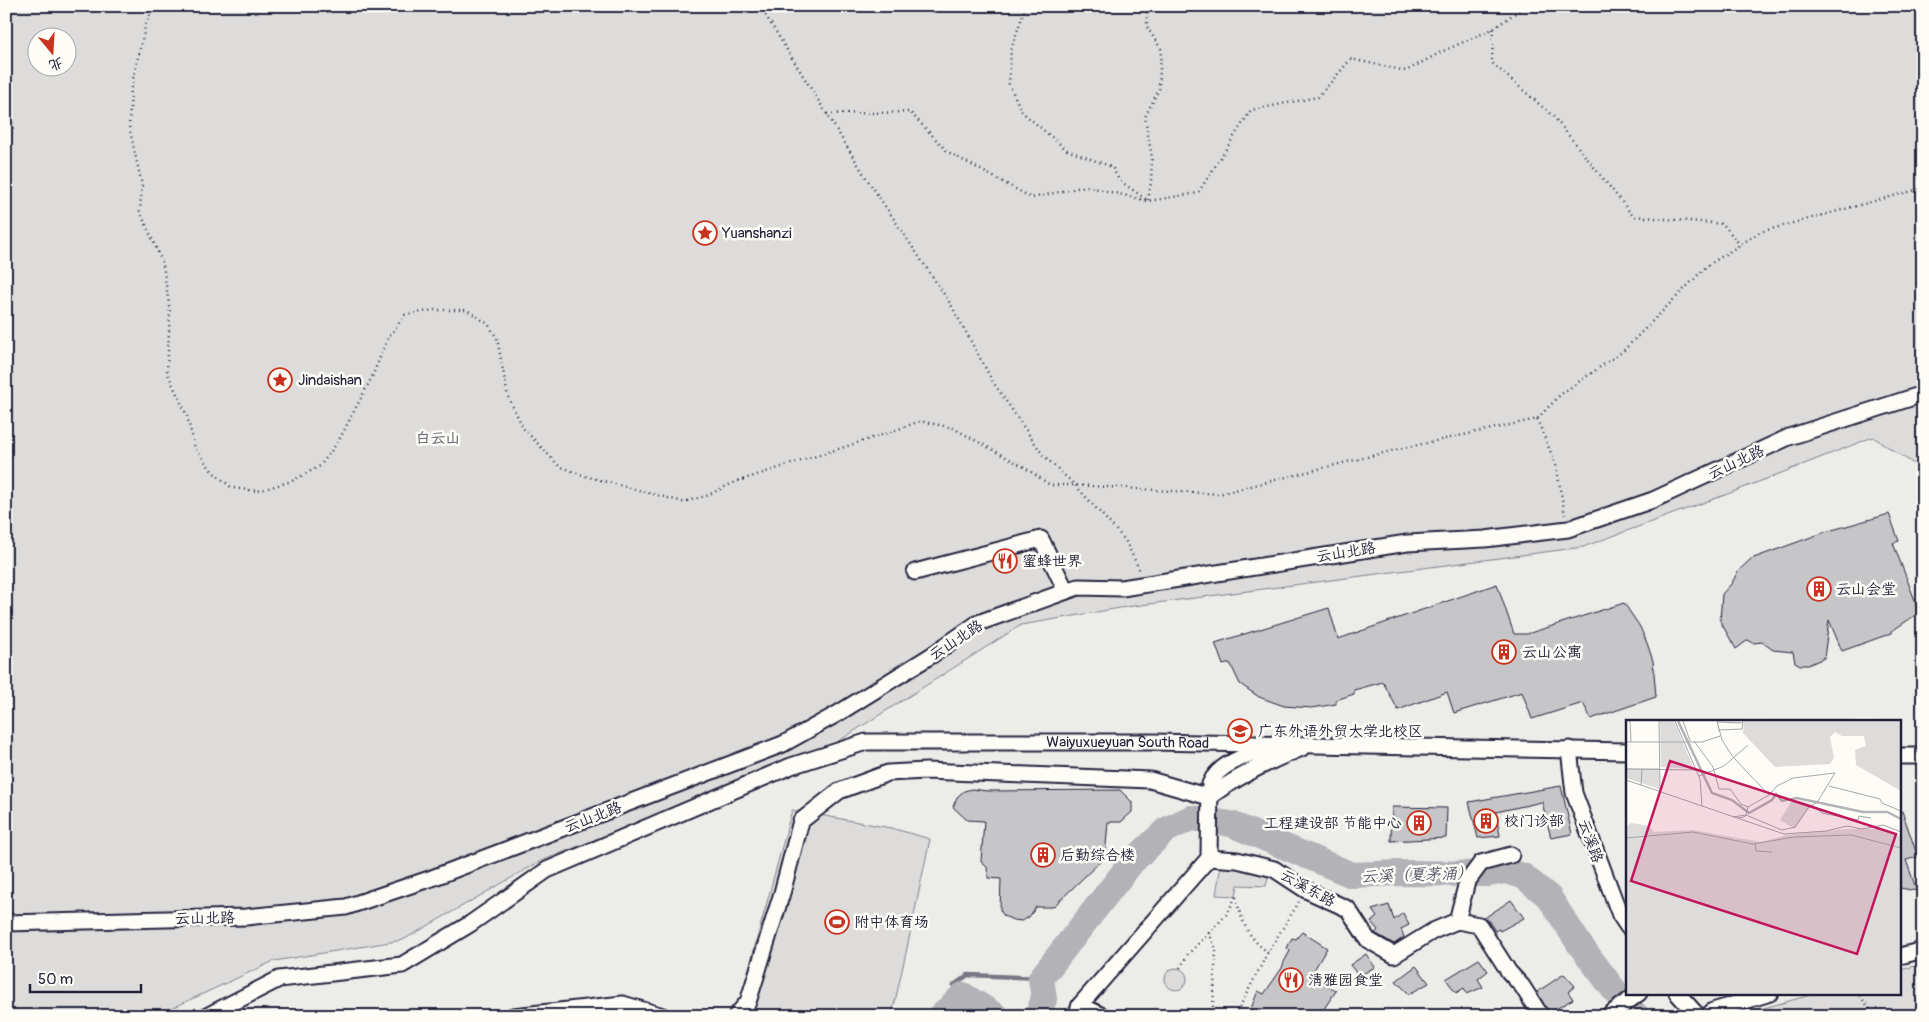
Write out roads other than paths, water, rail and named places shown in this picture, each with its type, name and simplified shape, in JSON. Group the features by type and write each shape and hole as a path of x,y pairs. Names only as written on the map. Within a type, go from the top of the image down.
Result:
{"street":[{"name":"云山北路","path":"6,923 246,917 346,907 432,878 783,744 932,655 978,623 1078,587 1122,588 1407,543 1485,539 1568,529 1654,500 1789,437 1923,394"},
{"path":"915,572 1041,539 1066,591"},
{"name":"Waiyuxueyuan South Road","path":"207,1016 279,979 402,965 470,924 547,870 791,766 866,742 1152,742 1626,751"},
{"path":"783,744 791,766"},
{"path":"1103,1016 1078,1010 1209,858 1209,797 1210,784 1214,774 1226,765 1282,745"},
{"path":"1209,797 1233,780 1263,764 1309,745"},
{"name":"云溪路","path":"1569,749 1574,792 1613,898 1626,924"},
{"path":"1902,756 1923,756"},
{"path":"736,1016 748,1002 782,893 801,821 839,791 888,773 926,771 1150,780 1209,797"},
{"path":"1511,855 1481,863 1467,882 1457,921 1479,925 1508,972 1522,986 1540,1016"},
{"name":"云溪东路","path":"1209,858 1237,860 1274,869 1306,890 1348,909 1368,940 1394,955 1433,931 1457,921"},
{"path":"1902,955 1923,950"},
{"path":"1678,994 1698,1016"},
{"path":"1707,1016 1713,1011 1767,994"},
{"path":"1613,1012 1635,996"},
{"path":"513,1016 623,1004 663,1016"}],"waterway":[{"name":"云溪（夏茅涌）","path":"1037,1016 1044,999 1041,978 1132,862 1166,830 1191,818 1231,824 1352,875 1399,873 1488,874 1506,871 1523,876 1549,897 1580,945 1627,1007 1637,1016"},
{"path":"963,995 954,985 968,975 1041,978"},
{"name":"云溪（夏茅涌）","path":"941,1016 963,995 996,1016"}],"place":[{"name":"Yuanshanzi","path":"705,233"},
{"name":"Jindaishan","path":"280,380"},
{"name":"蜜蜂世界","path":"1005,561"},
{"name":"云山会堂","path":"1819,589"},
{"name":"云山公寓","path":"1504,652"},
{"name":"广东外语外贸大学北校区","path":"1240,731"},
{"name":"校门诊部","path":"1486,821"},
{"name":"工程建设部 节能中心","path":"1419,823"},
{"name":"后勤综合楼","path":"1043,855"},
{"name":"附中体育场","path":"837,922"},
{"name":"清雅园食堂","path":"1291,980"}],"park label":[{"name":"白云山","path":"438,438"}]}
